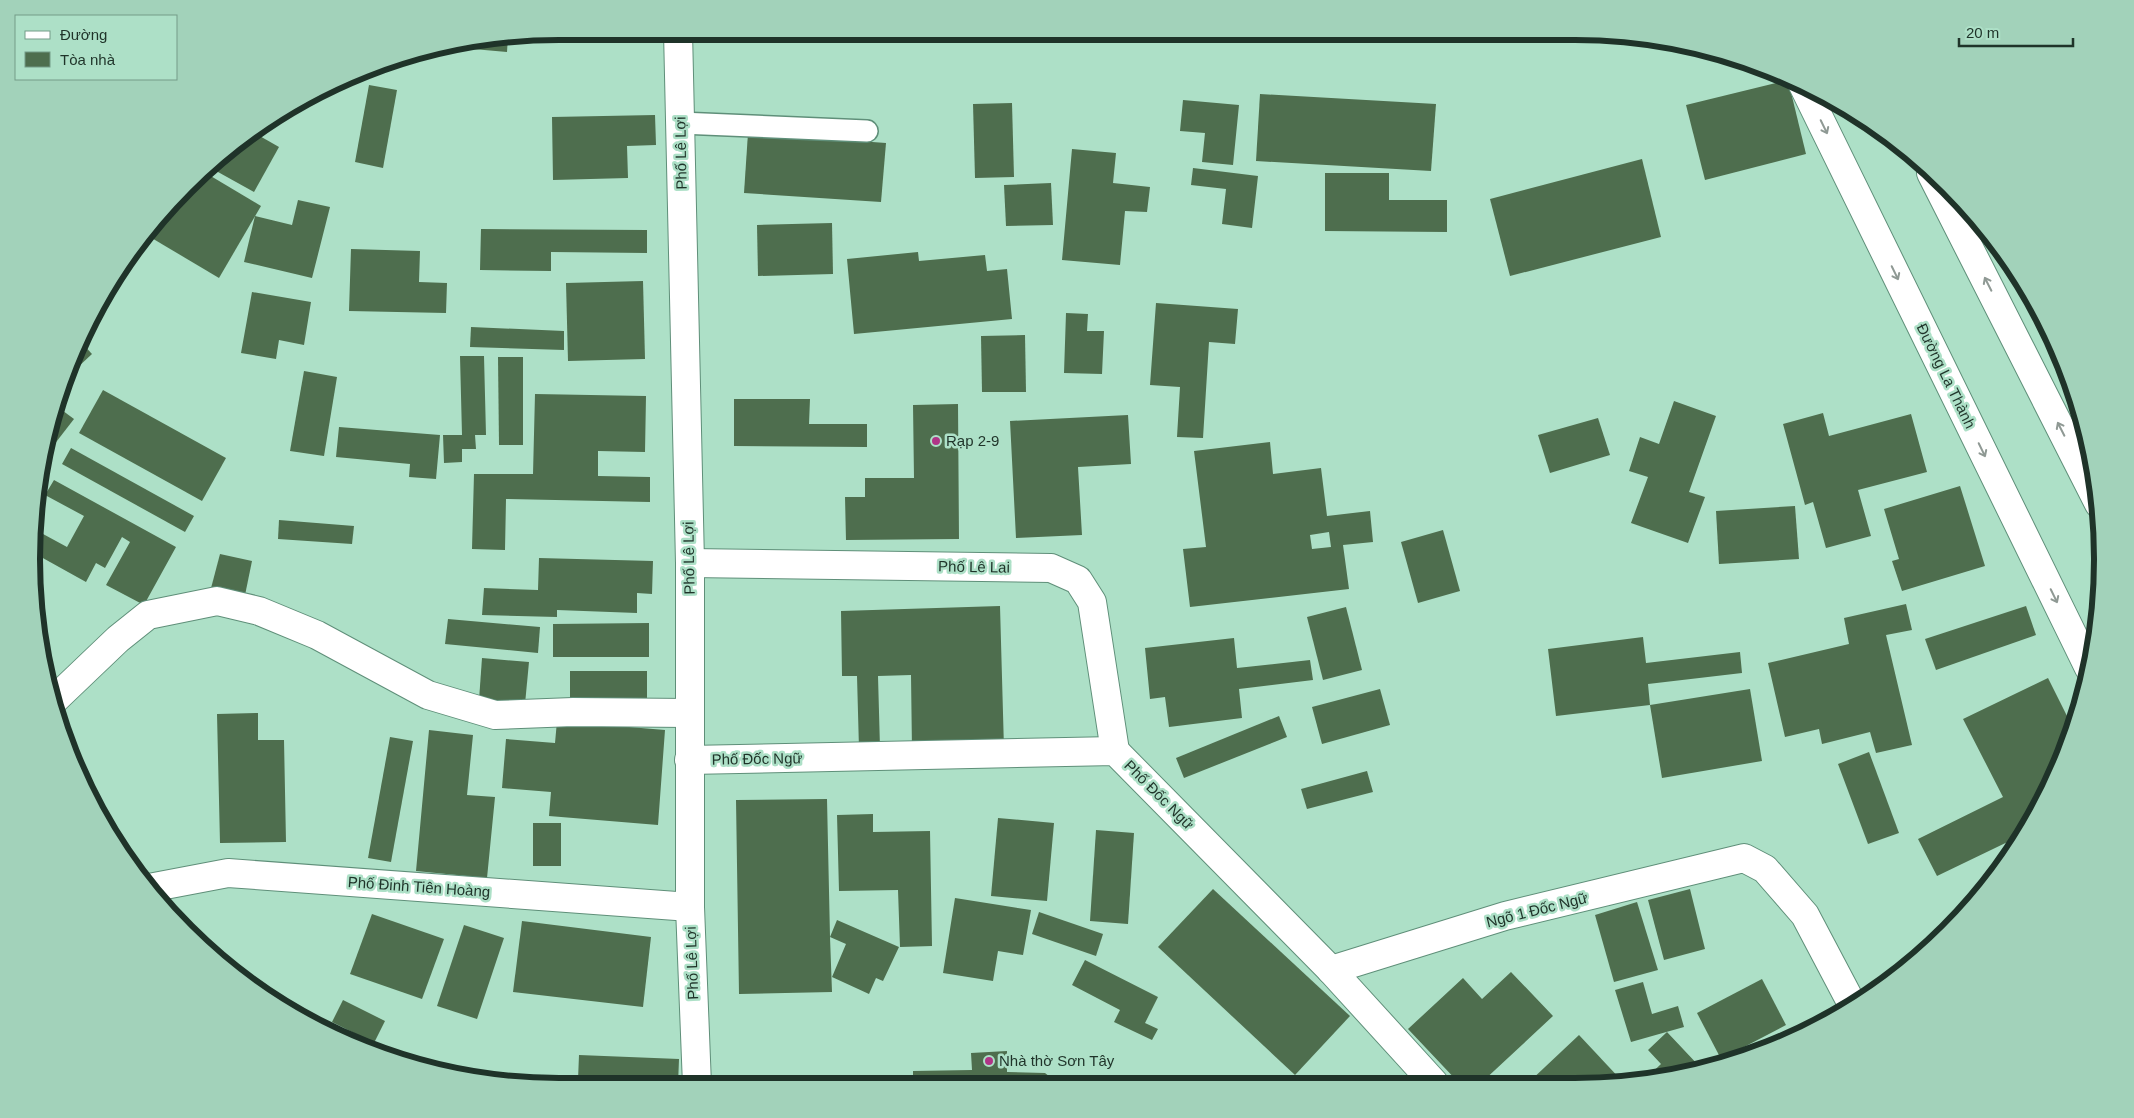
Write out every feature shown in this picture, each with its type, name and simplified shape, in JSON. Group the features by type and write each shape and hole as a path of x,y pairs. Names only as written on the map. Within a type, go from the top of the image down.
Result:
{"main road":[{"name":"Phố Lê Lợi","path":"678,40 690,563 690,907 697,1078"},
{"name":"Đường La Thành","path":"1808,96 2084,658"},
{"path":"1939,190 2089,484"},
{"name":"Phố Lê Lai","path":"690,563 1051,568 1078,580 1092,602 1115,751"},
{"path":"59,695 118,638 148,615 217,601 259,611 317,635 428,695 495,715 573,712 689,713"},
{"name":"Phố Đốc Ngữ","path":"689,760 1115,751 1331,970 1429,1078"},
{"name":"Ngõ 1 Đốc Ngữ","path":"1331,970 1505,916 1744,858 1765,869 1805,915 1849,999"},
{"name":"Phố Đinh Tiên Hoàng","path":"157,887 228,873 690,907"}],"lane":[{"path":"680,123 867,132"}],"building":[{"path":"508,43 507,52 467,48"},
{"path":"1779,82 1790,87 1806,154 1705,180 1686,105"},
{"path":"369,85 397,90 383,168 355,162"},
{"path":"1260,94 1436,104 1431,171 1256,161"},
{"path":"1183,100 1239,105 1233,165 1202,162 1205,133 1180,131"},
{"path":"1012,103 1014,177 975,178 973,104"},
{"path":"655,115 656,145 627,146 628,178 553,180 552,117"},
{"path":"748,133 886,143 881,202 744,193"},
{"path":"259,136 279,147 254,192 215,171"},
{"path":"1072,149 1116,153 1113,183 1150,187 1147,212 1125,211 1120,265 1062,260"},
{"path":"1642,159 1661,237 1510,276 1490,199"},
{"path":"1193,168 1258,176 1252,228 1222,224 1226,189 1191,185"},
{"path":"1325,173 1389,173 1389,200 1447,200 1447,232 1325,231"},
{"path":"210,176 261,206 219,278 151,238 192,192"},
{"path":"1051,183 1053,225 1006,226 1004,185"},
{"path":"298,200 330,207 312,278 244,262 255,216 292,225"},
{"path":"832,223 833,274 758,276 757,225"},
{"path":"481,229 647,230 647,253 551,252 551,271 480,270"},
{"path":"351,249 420,251 419,282 447,283 446,313 349,311"},
{"path":"918,252 919,261 985,255 987,271 1007,269 1012,319 854,334 847,259"},
{"path":"643,281 645,359 568,361 566,283"},
{"path":"252,292 311,302 304,345 279,340 276,359 241,353"},
{"path":"1156,303 1238,309 1235,344 1209,342 1203,438 1177,437 1180,387 1150,385"},
{"path":"1066,313 1088,314 1087,331 1104,331 1102,374 1064,373"},
{"path":"471,327 564,331 564,350 470,347"},
{"path":"1025,335 1026,392 982,392 981,336"},
{"path":"86,347 92,354 77,368"},
{"path":"460,356 484,356 486,435 475,435 476,449 462,449 462,462 444,463 443,435 462,435"},
{"path":"498,357 523,357 523,445 499,445"},
{"path":"304,371 337,377 324,456 290,451"},
{"path":"103,390 226,458 202,501 79,433"},
{"path":"535,394 646,396 645,452 598,451 598,476 650,477 650,502 506,499 505,550 472,549 474,474 533,474"},
{"path":"734,399 810,399 809,424 867,424 867,447 734,446"},
{"path":"1674,401 1716,416 1689,492 1705,497 1688,543 1631,523 1648,477 1629,471 1640,437 1659,444"},
{"name":"Rạp 2-9","path":"958,404 959,539 846,540 845,497 865,497 865,478 914,478 913,405"},
{"path":"62,410 74,419 53,446"},
{"path":"1823,413 1829,436 1911,414 1927,472 1858,490 1871,536 1826,548 1813,502 1805,505 1783,424"},
{"path":"1128,415 1131,464 1078,467 1082,535 1016,538 1010,421"},
{"path":"1598,418 1610,455 1550,473 1538,435"},
{"path":"339,427 440,435 436,479 409,477 410,464 336,457"},
{"path":"1270,442 1273,474 1321,468 1327,516 1370,511 1373,542 1343,545 1349,589 1190,607 1183,549 1206,547 1194,451","holes":["1329,532 1331,547 1312,549 1310,535"]},
{"path":"71,448 194,516 185,532 62,464"},
{"path":"54,480 176,547 144,605 106,585 130,542 122,537 105,568 96,563 86,582 40,556 41,533 67,547 84,516 45,495"},
{"path":"1960,486 1985,566 1902,591 1892,561 1899,559 1884,509"},
{"path":"1795,506 1799,559 1719,564 1716,511"},
{"path":"279,520 354,526 352,544 278,539"},
{"path":"1443,530 1460,591 1418,603 1401,542"},
{"path":"220,554 252,561 244,600 210,592"},
{"path":"539,558 653,561 652,594 637,593 637,613 557,610 557,617 482,615 484,588 538,590"},
{"path":"1906,604 1912,630 1886,635 1912,745 1876,753 1870,732 1822,744 1819,729 1785,737 1768,663 1849,644 1844,618"},
{"path":"1000,606 1004,749 912,751 911,675 878,676 880,748 859,749 857,676 842,676 841,611"},
{"path":"2026,606 2036,635 1936,670 1925,639"},
{"path":"1346,607 1362,670 1323,680 1307,617"},
{"path":"448,619 540,627 538,653 445,644"},
{"path":"649,623 649,657 553,657 553,624"},
{"path":"1643,637 1646,663 1740,652 1742,673 1648,684 1650,705 1556,716 1548,649"},
{"path":"1234,638 1237,668 1310,660 1313,680 1239,689 1242,718 1169,727 1165,697 1150,699 1145,648"},
{"path":"482,658 529,662 525,704 479,700"},
{"path":"570,671 647,671 647,699 570,699"},
{"path":"2048,678 2068,719 2040,789 2011,840 1937,876 1918,839 2003,797 1963,719"},
{"path":"1380,689 1390,725 1322,744 1312,707"},
{"path":"1750,689 1762,761 1662,778 1650,705"},
{"path":"258,713 258,740 284,740 286,842 220,843 217,714"},
{"path":"1279,716 1287,737 1184,778 1176,758"},
{"path":"557,721 665,730 658,825 549,816 551,792 502,788 506,739 555,743"},
{"path":"429,730 473,735 467,795 495,797 487,878 416,871"},
{"path":"390,737 413,741 391,862 368,858"},
{"path":"1869,752 1899,833 1868,844 1838,764"},
{"path":"1367,771 1373,792 1307,809 1301,789"},
{"path":"827,799 832,992 739,994 736,800"},
{"path":"873,814 873,832 930,831 932,946 900,947 898,890 839,891 837,815"},
{"path":"998,818 1054,823 1047,901 991,896"},
{"path":"533,823 561,823 561,866 533,866"},
{"path":"1096,830 1134,833 1128,924 1090,921"},
{"path":"1213,889 1350,1016 1295,1075 1158,947"},
{"path":"1690,889 1705,949 1664,960 1648,900"},
{"path":"955,898 1031,910 1023,955 998,951 993,981 943,973"},
{"path":"1637,902 1658,970 1614,982 1595,915"},
{"path":"1039,912 1103,934 1096,956 1032,934"},
{"path":"372,914 444,939 422,999 350,974"},
{"path":"837,920 899,947 883,981 876,978 869,994 832,977 846,944 830,937"},
{"path":"522,921 651,937 643,1007 513,992"},
{"path":"464,925 504,938 477,1019 437,1006"},
{"path":"1085,960 1158,997 1145,1023 1158,1029 1152,1040 1114,1022 1120,1010 1072,985"},
{"path":"1511,972 1553,1016 1486,1078 1454,1078 1408,1029 1463,978 1482,999"},
{"path":"1762,979 1786,1025 1733,1053 1720,1057 1697,1013"},
{"path":"1643,982 1652,1014 1678,1006 1684,1027 1631,1042 1615,990"},
{"path":"343,1000 385,1021 374,1043 332,1022"},
{"path":"1667,1032 1696,1063 1652,1072 1661,1064 1648,1050"},
{"path":"1579,1035 1618,1076 1575,1078 1533,1078"},
{"name":"Nhà thờ Sơn Tây","path":"1007,1051 1007,1072 1045,1073 1051,1078 913,1078 913,1071 972,1070 971,1053"},
{"path":"579,1055 679,1059 678,1078 578,1078"}],"place":[{"name":"Rạp 2-9","path":"936,441"},
{"name":"Nhà thờ Sơn Tây","path":"989,1061"}]}
